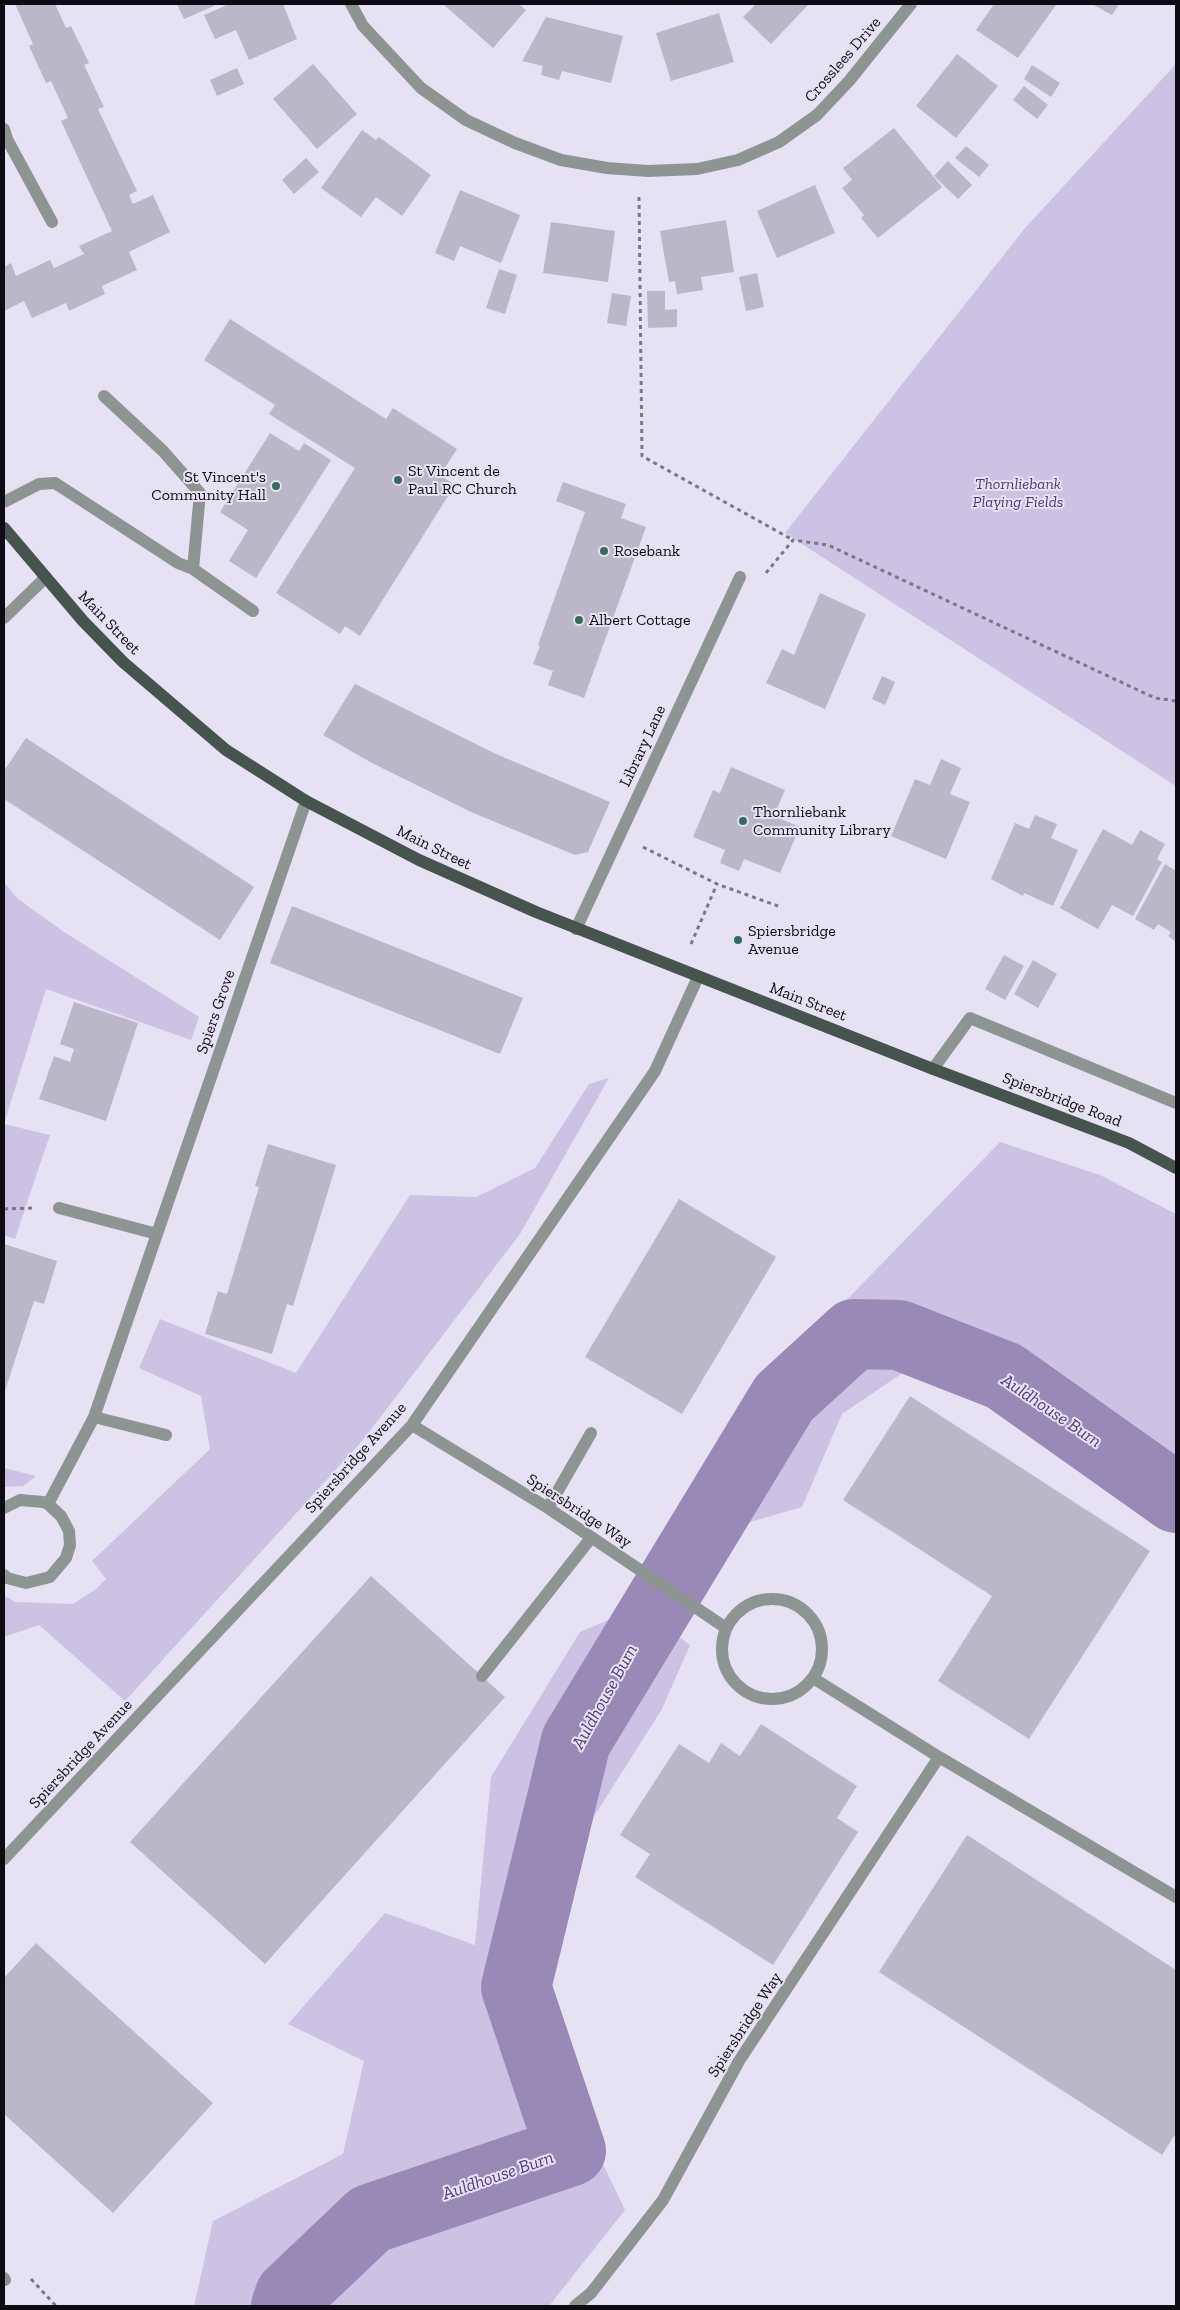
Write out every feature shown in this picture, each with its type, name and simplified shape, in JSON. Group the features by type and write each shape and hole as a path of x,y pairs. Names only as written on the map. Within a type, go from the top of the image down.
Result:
{"main road":[{"name":"Main Street","path":"4,528 45,578 123,662 226,750 306,801 419,860 576,929 933,1068"},
{"name":"Spiersbridge Road","path":"933,1068 1129,1142 1176,1168"}],"street":[{"name":"Crosslees Drive","path":"351,4 363,26 421,88 466,120 515,143 561,160 608,168 638,170 697,168 738,160 779,142 817,116 849,81 911,4"},
{"path":"4,129 7,140 52,222"},
{"path":"104,396 164,451 200,493 194,569"},
{"path":"4,502 39,484 55,483 178,563 194,569 253,611"},
{"name":"Library Lane","path":"576,929 740,577"},
{"path":"4,618 45,578"},
{"name":"Spiers Grove","path":"48,1504 94,1417 306,801"},
{"name":"Spiersbridge Avenue","path":"4,1860 412,1424 654,1071 698,977"},
{"path":"933,1068 970,1018 1176,1103"},
{"path":"59,1208 157,1234"},
{"path":"94,1417 166,1435"},
{"name":"Spiersbridge Way","path":"412,1424 548,1508 726,1628"},
{"path":"548,1508 591,1433"},
{"path":"4,1508 8,1504 20,1500 48,1504 61,1516 69,1531 70,1545 66,1558 50,1577 26,1583 7,1578 4,1575"},
{"path":"482,1676 591,1538"},
{"path":"765,1599 782,1599 797,1605 810,1616 818,1630 822,1646 820,1663 813,1678 801,1690 786,1697 770,1700 754,1696 740,1688 728,1675 722,1660 722,1643 726,1628 735,1614 749,1604 765,1599"},
{"path":"813,1678 939,1757 1176,1897"},
{"name":"Spiersbridge Way","path":"575,2306 591,2293 663,2200 739,2061 939,1757"}],"path":[{"path":"638,170 642,456 793,540 828,545 1156,698 1176,701"},
{"path":"764,577 793,540"},
{"path":"619,836 717,884 778,906"},
{"path":"679,969 717,884"}],"green space":[{"name":"Thornliebank Playing Fields","path":"1176,64 1176,786 785,533 1025,228"},
{"path":"4,882 18,899 64,932 199,1017 191,1040 46,989 4,1124"},
{"path":"609,1078 520,1234 363,1440 125,1701 39,1625 4,1637 4,1595 15,1602 73,1604 96,1589 106,1579 92,1561 210,1449 201,1396 139,1368 160,1319 296,1373 410,1195 476,1197 535,1168 589,1084"},
{"path":"4,1124 50,1135 15,1239 4,1235"},
{"path":"1000,1142 1100,1175 1176,1214 1176,1522 932,1353 842,1414 802,1507 726,1529 728,1422"},
{"path":"4,1468 36,1476 23,1486 4,1487"},
{"path":"639,1607 690,1645 662,1709 555,1878 541,2035 625,2210 549,2306 194,2306 213,2221 343,2154 364,2061 288,2024 385,1913 475,1945 491,1777 580,1632"}],"building":[{"path":"15,4 55,4 66,28 71,26 89,63 84,65 104,107 98,109 137,191 129,195 133,204 153,195 170,232 129,252 137,270 102,286 105,294 69,311 66,303 32,318 24,301 4,311 4,267 11,263 16,276 50,260 54,268 84,254 79,246 112,231 61,121 68,118 51,81 46,83 29,46 33,44"},
{"path":"177,4 213,4 214,6 184,19"},
{"path":"224,4 283,4 297,39 249,60 236,30 215,39 204,15 225,6"},
{"path":"443,4 519,4 526,10 493,48"},
{"path":"756,4 809,4 771,44 743,17"},
{"path":"994,4 1056,5 1018,58 976,30"},
{"path":"1092,4 1119,4 1112,15"},
{"path":"719,13 734,62 671,81 656,33"},
{"path":"546,17 623,36 611,83 562,71 559,80 541,75 543,66 522,61"},
{"path":"957,54 998,86 956,138 916,106"},
{"path":"313,64 357,114 317,149 273,99"},
{"path":"1032,65 1060,83 1051,97 1024,79"},
{"path":"237,68 244,84 217,96 210,80"},
{"path":"1024,86 1048,105 1037,119 1013,100"},
{"path":"894,128 942,187 878,238 861,218 864,215 842,188 852,180 843,168"},
{"path":"362,130 376,140 379,137 431,175 402,216 376,197 361,217 321,188"},
{"path":"966,146 989,165 979,177 955,158"},
{"path":"306,158 319,172 294,194 282,180"},
{"path":"948,161 972,185 958,199 934,176"},
{"path":"815,185 835,233 777,258 757,211"},
{"path":"460,190 520,215 501,263 460,246 454,261 435,253"},
{"path":"726,220 734,272 701,277 703,290 677,294 675,281 669,282 660,231"},
{"path":"551,222 615,231 608,282 543,273"},
{"path":"499,269 517,275 505,314 486,308"},
{"path":"757,273 764,307 746,311 739,277"},
{"path":"647,291 665,291 665,310 677,309 677,327 648,328"},
{"path":"612,293 631,296 626,326 607,323"},
{"name":"St Vincent de Paul RC Church","path":"230,319 386,419 393,408 457,449 440,475 455,485 360,636 345,626 340,634 276,593 355,468 269,414 275,405 204,360"},
{"name":"St Vincent's Community Hall","path":"270,433 299,451 304,443 331,460 256,578 229,561 248,530 220,512"},
{"path":"563,482 626,504 621,518 646,527 584,698 548,685 553,671 533,664 585,512 556,501"},
{"path":"820,593 866,614 825,709 766,683 782,649 794,655"},
{"path":"882,676 895,682 885,705 872,699"},
{"path":"355,684 496,754 610,802 588,852 575,855 471,812 372,763 323,735"},
{"path":"26,738 254,887 220,940 4,799 4,771"},
{"path":"941,759 961,768 950,794 970,802 946,859 891,836 915,779 930,785"},
{"name":"Thornliebank Community Library","path":"731,767 785,790 774,816 800,827 780,873 744,859 739,871 720,863 725,850 693,837 713,790 720,793"},
{"path":"1035,815 1057,824 1051,838 1078,850 1053,906 1024,893 1023,896 991,879 1015,823 1029,829"},
{"path":"1103,829 1132,845 1140,830 1165,844 1157,859 1162,862 1133,916 1112,905 1098,929 1060,908"},
{"path":"1165,864 1176,871 1176,942 1168,936 1171,932 1158,924 1154,930 1135,919"},
{"path":"292,906 523,998 500,1054 270,963"},
{"path":"1004,955 1024,966 1005,1000 985,989"},
{"path":"1033,960 1057,974 1038,1008 1014,994"},
{"path":"74,1002 138,1023 106,1121 39,1099 54,1056 70,1062 74,1049 60,1044"},
{"path":"268,1144 336,1165 293,1306 287,1304 272,1354 205,1334 218,1291 227,1294 259,1187 255,1186"},
{"path":"679,1199 776,1257 682,1414 585,1357"},
{"path":"4,1244 57,1261 44,1304 34,1301 4,1394"},
{"path":"910,1396 1150,1551 1029,1739 938,1681 992,1596 843,1500"},
{"path":"371,1576 505,1697 265,1964 130,1842"},
{"path":"761,1724 857,1786 837,1818 858,1832 773,1965 635,1877 650,1854 620,1835 679,1744 709,1763 721,1743 740,1756"},
{"path":"967,1835 1176,1970 1176,2133 1162,2155 879,1972"},
{"path":"36,1943 213,2103 113,2213 4,2114 4,1978"}],"waterway":[{"name":"Auldhouse Burn","path":"286,2306 290,2295 370,2219 571,2151 516,1987 576,1741 784,1398 854,1334 899,1335 1004,1376 1176,1498"}],"place":[{"name":"St Vincent de Paul RC Church","path":"398,480"},
{"name":"St Vincent's Community Hall","path":"276,486"},
{"name":"Rosebank","path":"604,551"},
{"name":"Albert Cottage","path":"579,620"},
{"name":"Thornliebank Community Library","path":"743,821"},
{"name":"Spiersbridge Avenue","path":"738,940"}]}
